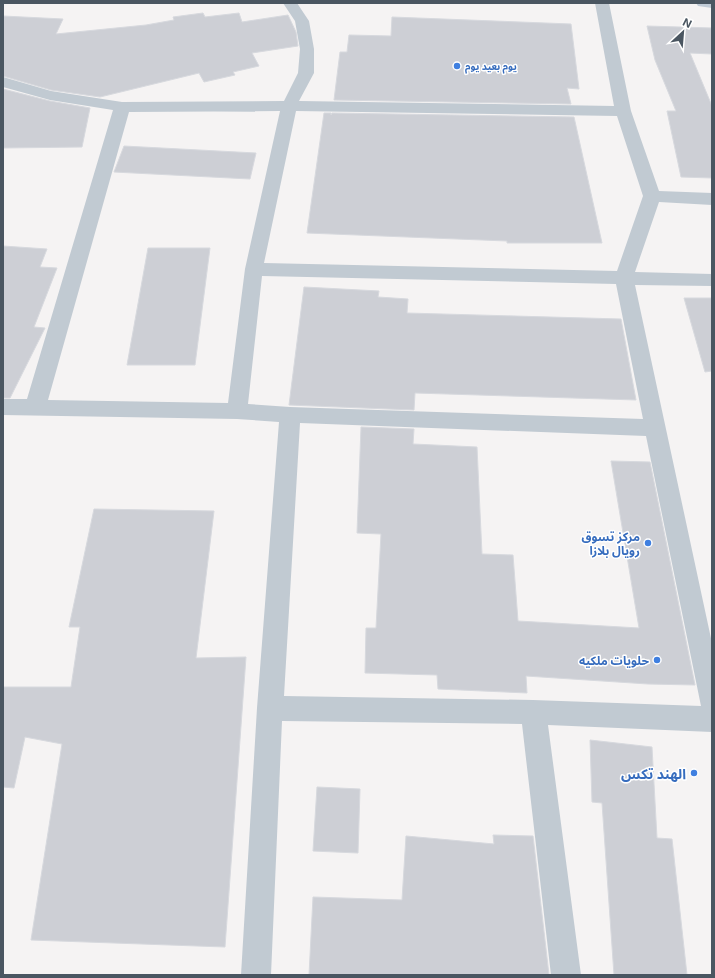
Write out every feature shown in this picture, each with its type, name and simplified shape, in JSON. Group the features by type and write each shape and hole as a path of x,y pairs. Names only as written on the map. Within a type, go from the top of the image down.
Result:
{"main road":[{"path":"703,3 712,4"}],"street":[{"path":"237,411 254,269 289,106 306,73 307,49 302,21 290,3"},
{"path":"602,3 623,111 652,196 624,278 712,702"},
{"path":"3,82 50,95 122,108 289,106 623,111"},
{"path":"35,408 122,108"},
{"path":"652,196 712,199"},
{"path":"254,269 712,280"},
{"path":"3,408 237,411 290,415 656,428"},
{"path":"256,975 270,708 290,415"},
{"path":"270,708 533,712 712,719"},
{"path":"533,712 566,975"}],"building":[{"path":"203,13 205,17 239,13 242,22 288,15 296,32 298,46 252,53 259,66 233,72 235,75 204,82 199,73 100,97 51,90 3,76 3,16 63,19 56,34 146,25 174,20 173,17"},
{"name":"يوم بعيد يوم","path":"392,17 571,24 579,89 567,88 571,104 334,100 340,52 347,52 349,35 391,36"},
{"path":"647,26 712,28 712,54 690,53 712,106 712,178 681,177 667,111 676,111 655,60"},
{"path":"3,89 50,101 90,108 82,147 3,148"},
{"path":"324,113 331,113 331,115 332,113 574,117 602,243 507,243 507,241 307,233"},
{"path":"124,146 256,153 250,179 114,172"},
{"path":"3,246 47,249 40,267 57,268 34,327 45,328 10,398 3,398"},
{"path":"148,248 210,248 195,365 127,365"},
{"path":"304,287 379,291 378,297 408,299 407,313 621,319 636,400 415,393 414,410 289,405"},
{"path":"684,298 712,298 712,371 705,372"},
{"path":"361,427 414,429 413,444 477,447 482,554 513,555 518,621 639,628 611,461 650,462 695,685 648,684 526,676 527,693 438,689 437,675 365,673 366,628 376,628 381,534 357,533"},
{"path":"94,509 214,511 196,658 246,657 225,947 31,940 62,744 25,737 14,788 3,787 3,687 71,687 80,627 69,627"},
{"path":"590,740 652,747 657,838 672,839 687,975 614,975 602,803 592,802"},
{"path":"317,787 360,789 358,853 313,851"},
{"path":"493,835 533,836 549,975 309,975 313,897 402,900 406,836 494,844"}],"place":[{"name":"يوم بعيد يوم","path":"457,66"},
{"name":"مركز تسوق رويال بلازا","path":"648,543"},
{"name":"حلويات ملكيه","path":"657,660"},
{"name":"الهند تكس","path":"694,773"}]}
